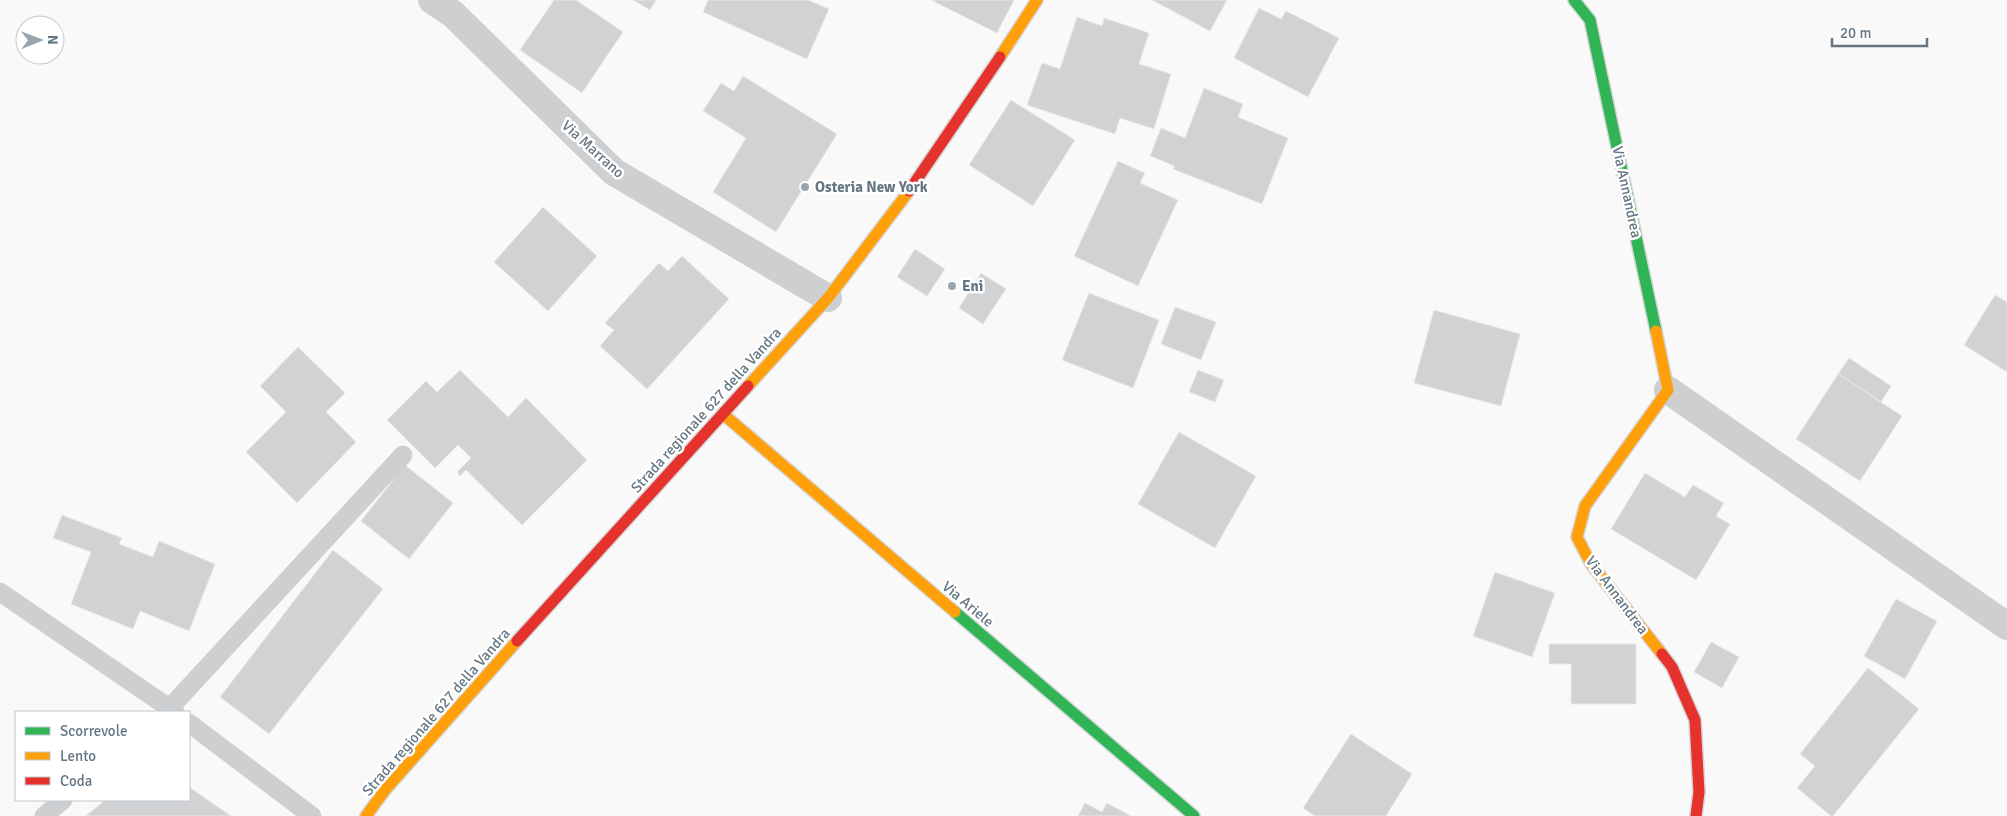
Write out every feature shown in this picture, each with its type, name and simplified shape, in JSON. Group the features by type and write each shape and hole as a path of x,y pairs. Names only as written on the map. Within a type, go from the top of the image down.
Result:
{"street":[{"name":"Via Marrano","path":"432,0 453,14 614,172 828,298"},
{"name":"Strada regionale 627 della Vandra","path":"366,816 385,790 553,600 828,298 862,256 976,96 1036,0"},
{"name":"Via Annandrea","path":"1579,2 1590,20 1668,390 1585,506 1577,537 1591,564 1672,667 1695,720 1699,792 1696,816"},
{"path":"1668,390 2007,626"},
{"name":"Via Ariele","path":"723,414 1194,816"}],"lane":[{"path":"0,592 170,711 403,455"},
{"path":"190,724 312,816"},
{"path":"44,816 62,801"}],"building":[{"path":"554,0 576,0 623,32 582,93 520,50"},
{"path":"633,0 656,0 650,10"},
{"path":"708,0 808,0 829,9 807,59 703,12"},
{"path":"931,0 1014,0 997,33"},
{"path":"1152,0 1227,0 1210,31"},
{"path":"1259,8 1281,19 1286,11 1339,38 1308,97 1234,58"},
{"path":"1077,17 1102,26 1104,18 1149,33 1139,64 1171,74 1154,129 1120,118 1115,134 1027,105 1042,63 1060,69"},
{"path":"743,76 837,134 776,232 713,192 746,138 703,111 721,83 734,91"},
{"path":"1204,88 1243,104 1238,117 1288,138 1262,204 1173,169 1175,166 1150,156 1161,128 1185,138"},
{"path":"1011,100 1075,140 1033,206 969,165"},
{"path":"1118,161 1145,173 1140,183 1178,200 1138,286 1074,256"},
{"path":"543,207 597,256 548,311 494,262"},
{"path":"915,249 945,269 927,296 897,277"},
{"path":"682,256 729,299 647,389 600,346 614,330 605,323 659,263 668,271"},
{"path":"981,273 1006,289 983,324 959,308"},
{"path":"1089,293 1159,320 1133,388 1062,360"},
{"path":"1995,295 2007,302 2007,372 1964,345"},
{"path":"1175,307 1216,322 1201,360 1161,344"},
{"path":"1434,310 1520,334 1501,406 1414,383"},
{"path":"298,347 345,393 326,412 356,442 297,503 246,452 286,412 260,386"},
{"path":"1849,358 1891,386 1881,402 1838,374"},
{"path":"460,370 508,417 526,398 587,460 522,525 466,470 460,476 457,472 471,458 458,445 435,468 387,420 426,381 437,392"},
{"path":"1198,370 1224,380 1215,402 1189,392"},
{"path":"1838,374 1902,416 1860,481 1796,439"},
{"path":"1179,432 1256,476 1215,548 1138,504"},
{"path":"405,465 453,503 409,559 361,521"},
{"path":"1645,473 1685,497 1693,485 1724,503 1716,516 1730,524 1696,580 1611,529"},
{"path":"62,515 122,538 119,544 153,557 159,541 215,564 189,631 140,611 133,629 71,604 91,552 53,538"},
{"path":"333,550 383,589 269,734 220,697"},
{"path":"1495,572 1555,593 1532,657 1473,636"},
{"path":"1896,599 1937,621 1905,679 1864,656"},
{"path":"1711,642 1739,657 1722,688 1694,672"},
{"path":"1549,644 1636,644 1636,704 1571,704 1571,664 1549,664"},
{"path":"1868,668 1919,709 1833,816 1831,816 1797,788 1815,766 1800,754"},
{"path":"1351,734 1412,774 1386,816 1315,816 1303,808"},
{"path":"190,788 231,816 86,816 104,801 190,801"},
{"path":"1085,803 1102,812 1107,803 1131,816 1078,816"}],"traffic: fast":[{"path":"1574,0 1590,20 1656,331"},
{"path":"955,612 1194,816"}],"traffic: slow":[{"path":"1000,57 1037,0"},
{"path":"748,386 828,298 909,191"},
{"path":"1656,331 1668,390 1585,506 1577,537 1591,564 1662,654"},
{"path":"723,414 955,612"},
{"path":"366,816 385,790 517,641"}],"traffic: jam":[{"path":"909,191 1000,57"},
{"path":"517,641 748,386"},
{"path":"1662,654 1672,667 1695,720 1699,792 1696,816"}],"place":[{"name":"Osteria New York","path":"805,187"},
{"name":"Eni","path":"952,286"}]}
